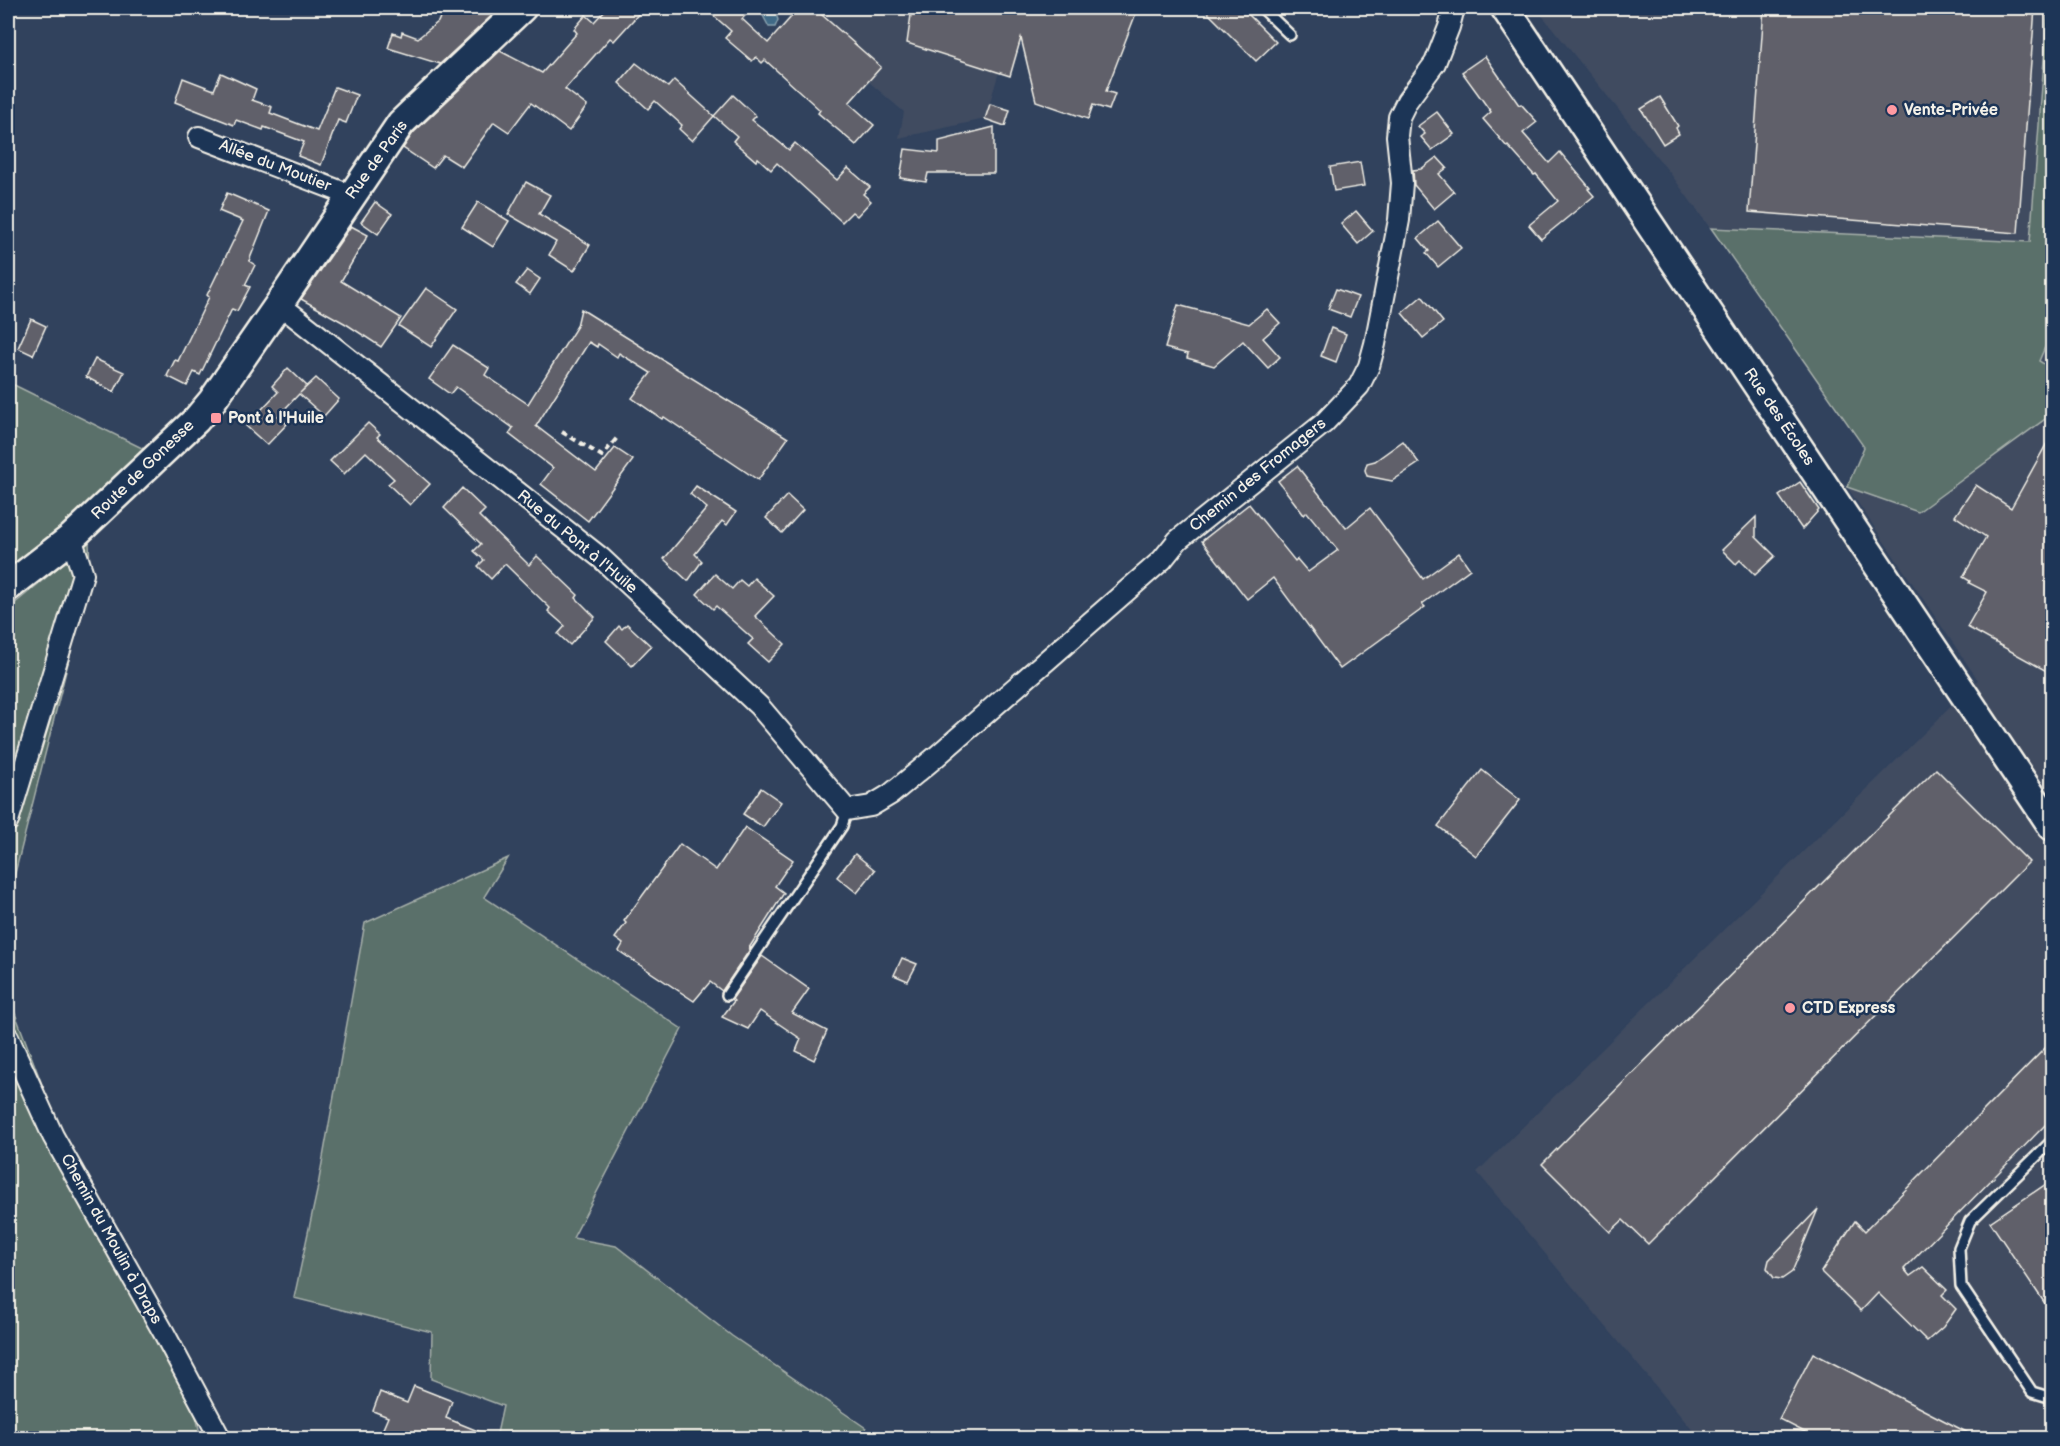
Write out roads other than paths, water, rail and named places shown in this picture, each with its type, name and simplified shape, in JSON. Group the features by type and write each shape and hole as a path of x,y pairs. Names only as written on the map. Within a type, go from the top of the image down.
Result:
{"street":[{"name":"Rue de Paris","path":"279,304 401,123 522,8"},
{"name":"Chemin des Fromagers","path":"847,810 871,806 891,794 937,756 1162,560 1178,540 1324,423 1359,386 1369,366 1375,344 1399,220 1402,183 1397,136 1399,117 1407,101 1435,63 1454,8"},
{"name":"Rue des Écoles","path":"1505,8 2052,826"},
{"name":"Allée du Moutier","path":"199,137 351,195"},
{"name":"Rue du Pont à l'Huile","path":"279,304 601,558 759,706 847,810"},
{"name":"Route de Gonesse","path":"8,587 72,538 196,420 212,401 279,304"},
{"path":"8,820 83,574 72,538"},
{"name":"Chemin du Moulin à Draps","path":"8,1037 53,1136 164,1333 220,1438"}],"lane":[{"path":"1262,8 1290,34"},
{"path":"727,995 842,826 847,810"},
{"path":"2052,1141 1970,1221 1959,1248 1961,1286 2032,1392 2052,1398"}],"place":[{"name":"Vente-Privée","path":"1892,110"},
{"name":"Pont à l'Huile","path":"216,418"},
{"name":"CTD Express","path":"1790,1008"}]}
